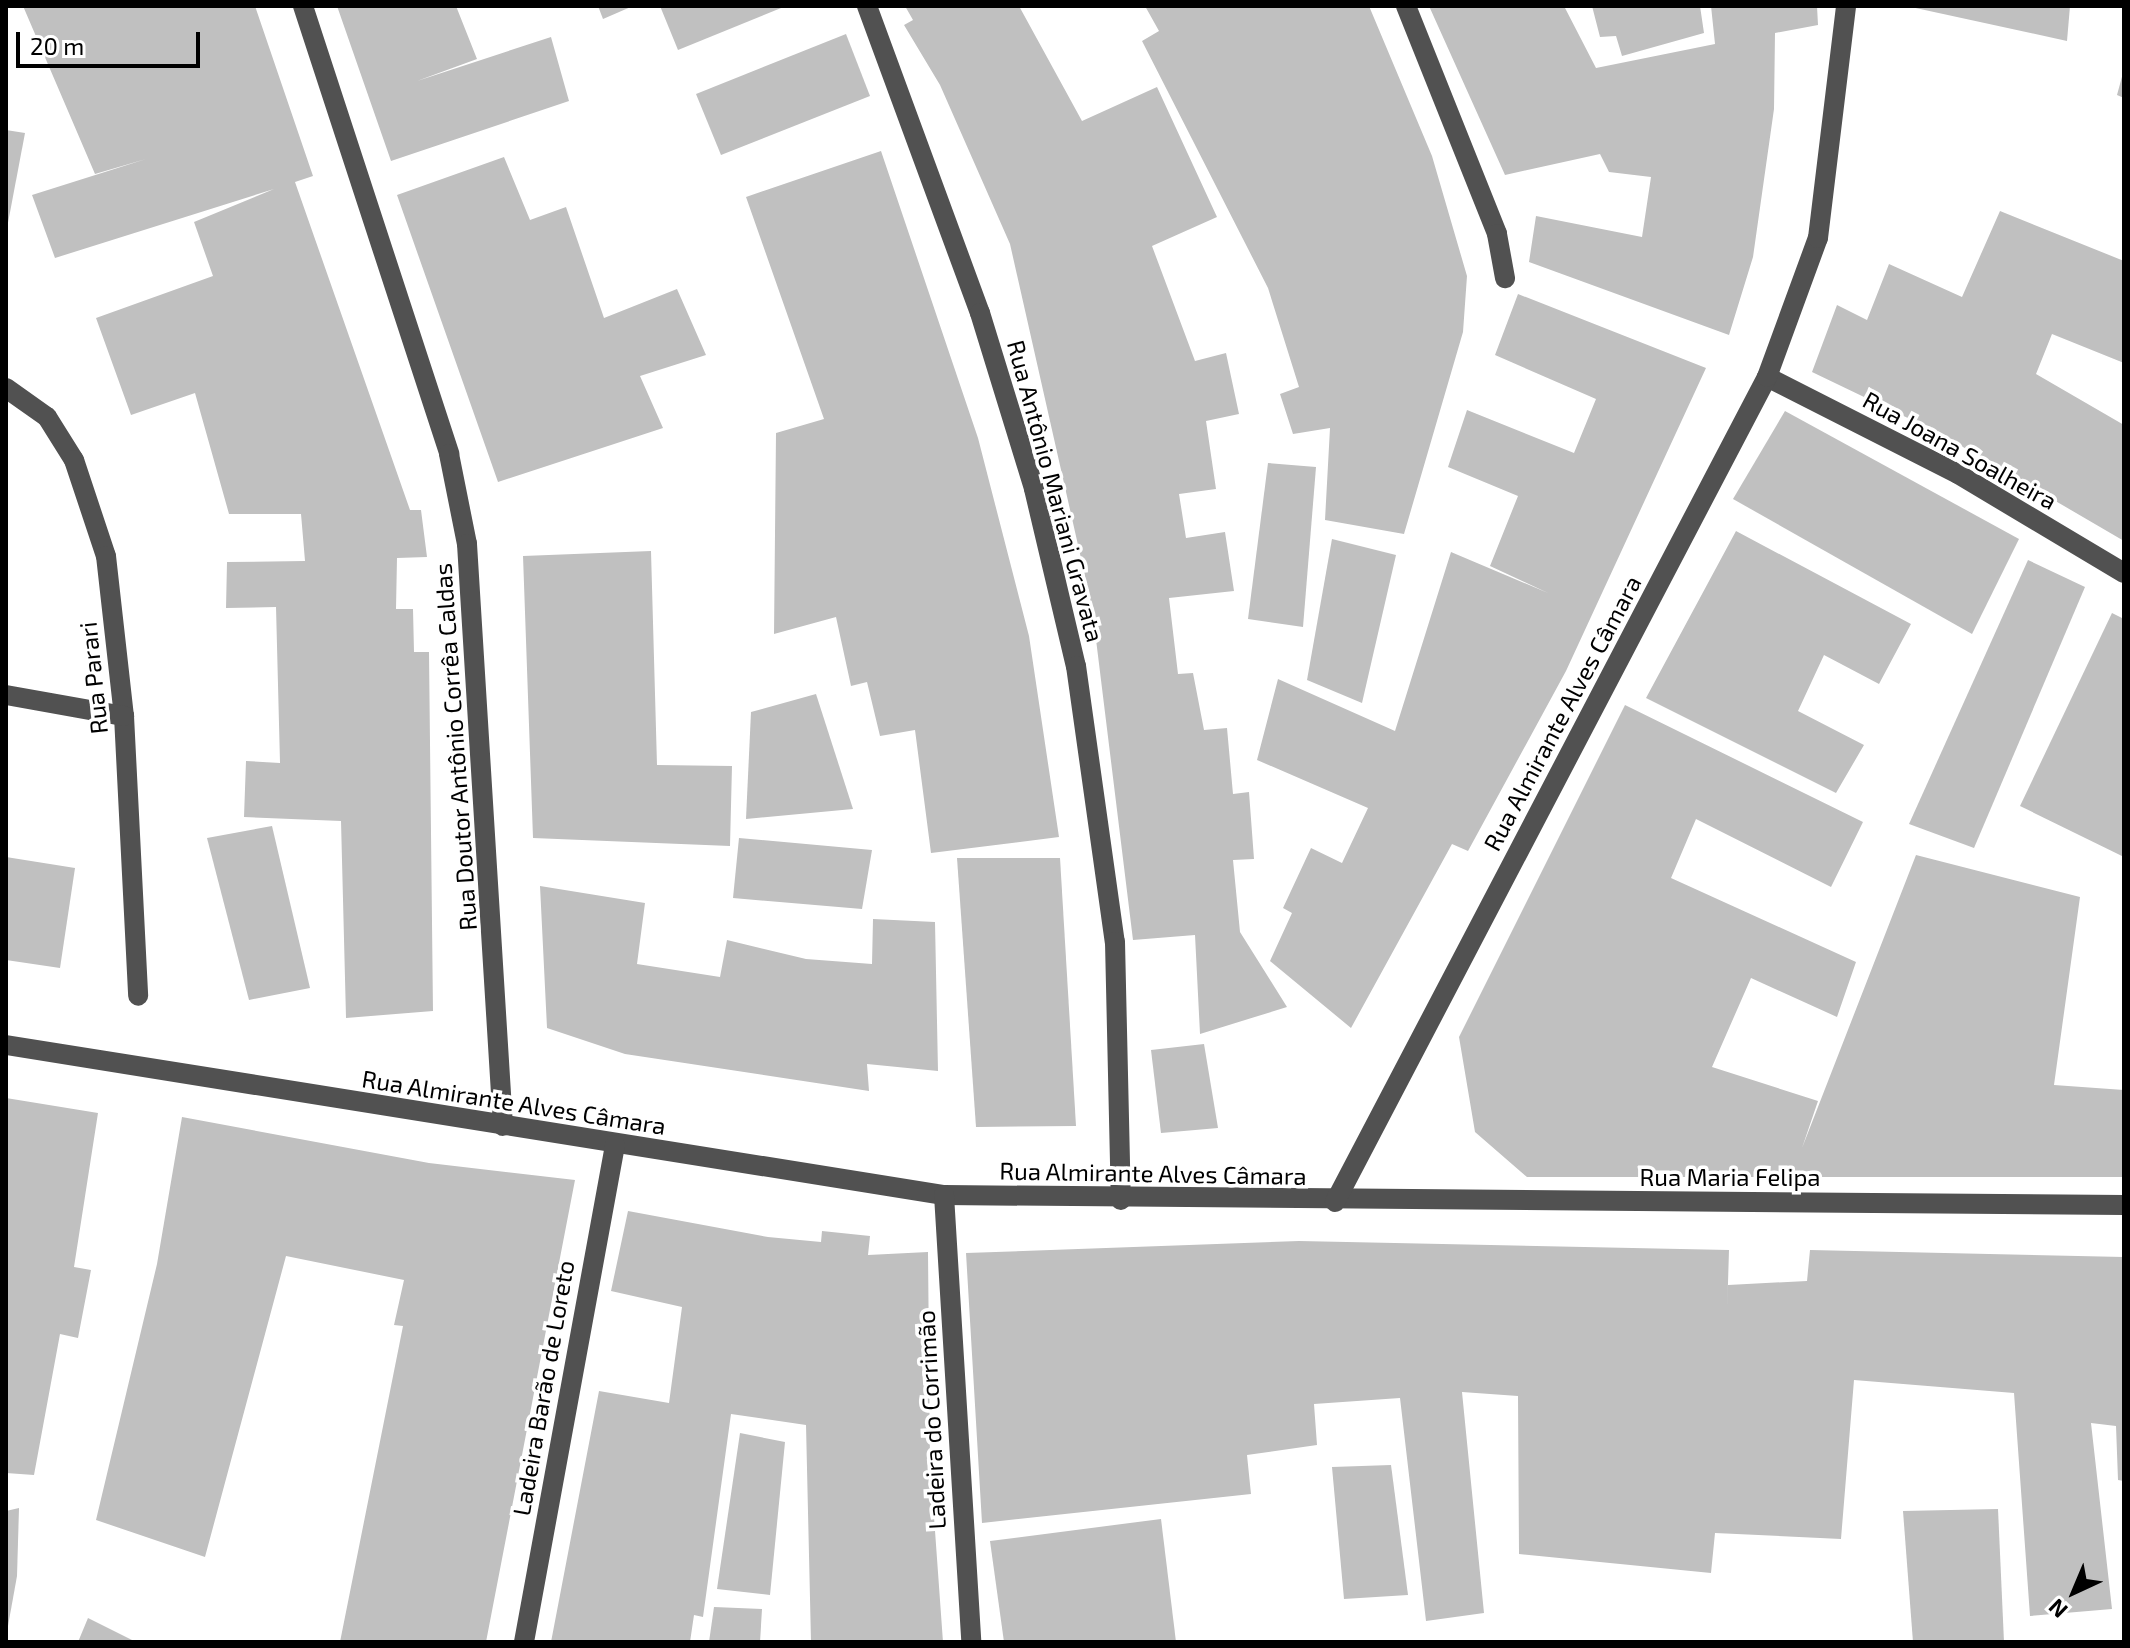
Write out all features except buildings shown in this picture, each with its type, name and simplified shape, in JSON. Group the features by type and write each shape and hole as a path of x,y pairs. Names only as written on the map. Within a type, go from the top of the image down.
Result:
{"street":[{"name":"Rua Doutor Antônio Corrêa Caldas","path":"303,6 449,454 467,544 503,1126"},
{"name":"Rua Antônio Mariani Gravata","path":"867,6 980,313 1034,489 1076,666 1115,942 1121,1200"},
{"path":"1406,6 1482,192 1505,278"},
{"name":"Rua Almirante Alves Câmara","path":"6,1045 615,1145 944,1195 1335,1202 1767,377 1818,238 1846,6"},
{"name":"Rua Joana Soalheira","path":"1767,377 1958,474 2124,573"},
{"name":"Rua Parari","path":"6,388 47,417 91,499 106,556 124,716 138,996"},
{"path":"6,695 124,716"},
{"name":"Ladeira Barão de Loreto","path":"524,1642 615,1145"},
{"name":"Ladeira do Corrimão","path":"944,1195 971,1642"},
{"name":"Rua Maria Felipa","path":"1335,1202 2124,1205"}]}
